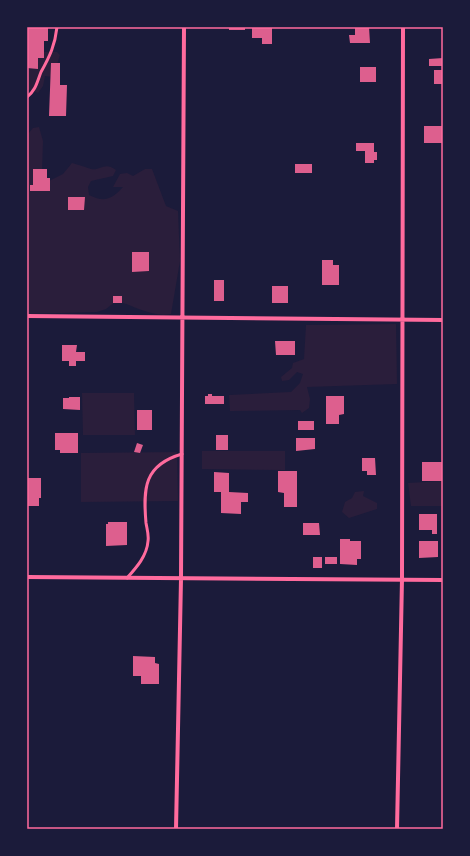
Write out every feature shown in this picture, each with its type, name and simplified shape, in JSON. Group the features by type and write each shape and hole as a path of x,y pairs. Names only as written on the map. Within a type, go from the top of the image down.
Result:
{"street":[{"path":"176,829 181,579 184,27"},
{"path":"397,829 402,580 403,27"},
{"path":"27,316 443,320"},
{"path":"27,577 443,580"}],"lane":[{"path":"27,97 34,92 51,55 57,27"},
{"path":"127,578 140,563 148,542 145,504 146,484 153,469 168,458 182,454"}],"shaded area":[{"path":"27,45 42,52 57,52 60,55 53,77 45,76 43,86 38,93 27,89"},
{"path":"39,127 43,141 42,172 49,181 63,174 72,163 91,169 97,169 105,166 112,167 116,170 113,176 91,181 88,187 89,195 104,199 112,197 123,187 113,187 120,174 127,173 133,176 145,169 152,169 166,206 178,211 180,261 171,314 164,315 150,313 116,301 106,309 97,312 27,314 27,135 33,128"},
{"path":"396,324 397,384 307,387 310,399 309,408 302,413 300,410 230,411 229,395 291,392 300,383 303,374 297,372 289,380 282,381 281,377 292,368 293,363 304,359 306,325"},
{"path":"82,393 134,393 135,435 83,435"},
{"path":"202,451 285,451 285,470 202,469"},
{"path":"177,452 178,501 81,502 81,453"},
{"path":"443,481 443,506 411,506 408,483"},
{"path":"364,491 363,496 377,503 377,509 349,518 342,512 345,502 352,498 355,492"}],"building":[{"path":"27,27 48,27 48,41 44,41 44,58 38,58 38,69 27,68"},
{"path":"229,27 245,27 245,30 229,30"},
{"path":"252,27 272,27 272,44 262,44 262,38 252,38"},
{"path":"355,27 369,27 370,43 350,43 349,35 355,35"},
{"path":"443,58 443,66 429,66 429,59"},
{"path":"51,63 60,63 60,85 67,85 66,116 49,116"},
{"path":"360,67 376,67 376,82 360,82"},
{"path":"434,70 443,70 443,84 434,84"},
{"path":"424,126 443,126 443,143 424,143"},
{"path":"356,143 374,143 374,152 377,152 377,160 374,160 374,163 365,163 365,151 356,151"},
{"path":"295,164 312,164 312,173 295,173"},
{"path":"33,169 47,169 47,178 50,178 50,191 30,191 30,185 33,185"},
{"path":"68,197 85,197 84,210 68,210"},
{"path":"132,252 149,252 149,271 132,272"},
{"path":"322,260 333,260 333,265 339,265 339,285 322,285"},
{"path":"214,280 224,280 224,301 214,301"},
{"path":"272,286 288,286 288,303 272,303"},
{"path":"113,296 122,296 122,303 113,303"},
{"path":"275,341 295,341 295,355 276,355"},
{"path":"62,345 77,345 76,352 85,352 85,361 76,361 76,366 69,366 69,361 62,361"},
{"path":"208,394 212,394 212,396 224,396 224,404 205,404 205,396 208,396"},
{"path":"326,396 344,396 344,414 339,415 339,424 326,424"},
{"path":"80,397 80,410 63,409 63,398"},
{"path":"137,410 152,410 152,430 137,430"},
{"path":"298,421 314,421 314,430 298,430"},
{"path":"55,433 78,433 78,453 60,453 60,450 55,450"},
{"path":"216,435 228,435 228,450 216,450"},
{"path":"296,438 315,438 315,449 296,451"},
{"path":"137,443 143,445 140,453 134,452"},
{"path":"362,458 375,458 376,475 367,475 367,471 362,471"},
{"path":"422,462 443,462 443,481 422,481"},
{"path":"278,471 297,471 297,507 284,507 284,493 278,492"},
{"path":"214,472 229,473 229,492 248,493 248,502 241,502 241,514 221,513 221,492 214,492"},
{"path":"27,478 41,478 41,498 39,498 39,506 27,506"},
{"path":"419,514 437,514 437,534 432,534 432,530 419,530"},
{"path":"108,522 127,522 127,545 106,546 106,524 108,524"},
{"path":"303,523 319,523 320,535 303,535"},
{"path":"340,539 361,541 361,559 357,559 357,565 340,564"},
{"path":"419,541 438,541 438,557 419,558"},
{"path":"313,557 322,557 322,568 313,568"},
{"path":"325,557 337,557 337,564 325,564"},
{"path":"133,656 155,657 155,663 159,664 159,684 141,684 141,676 133,676"}]}
